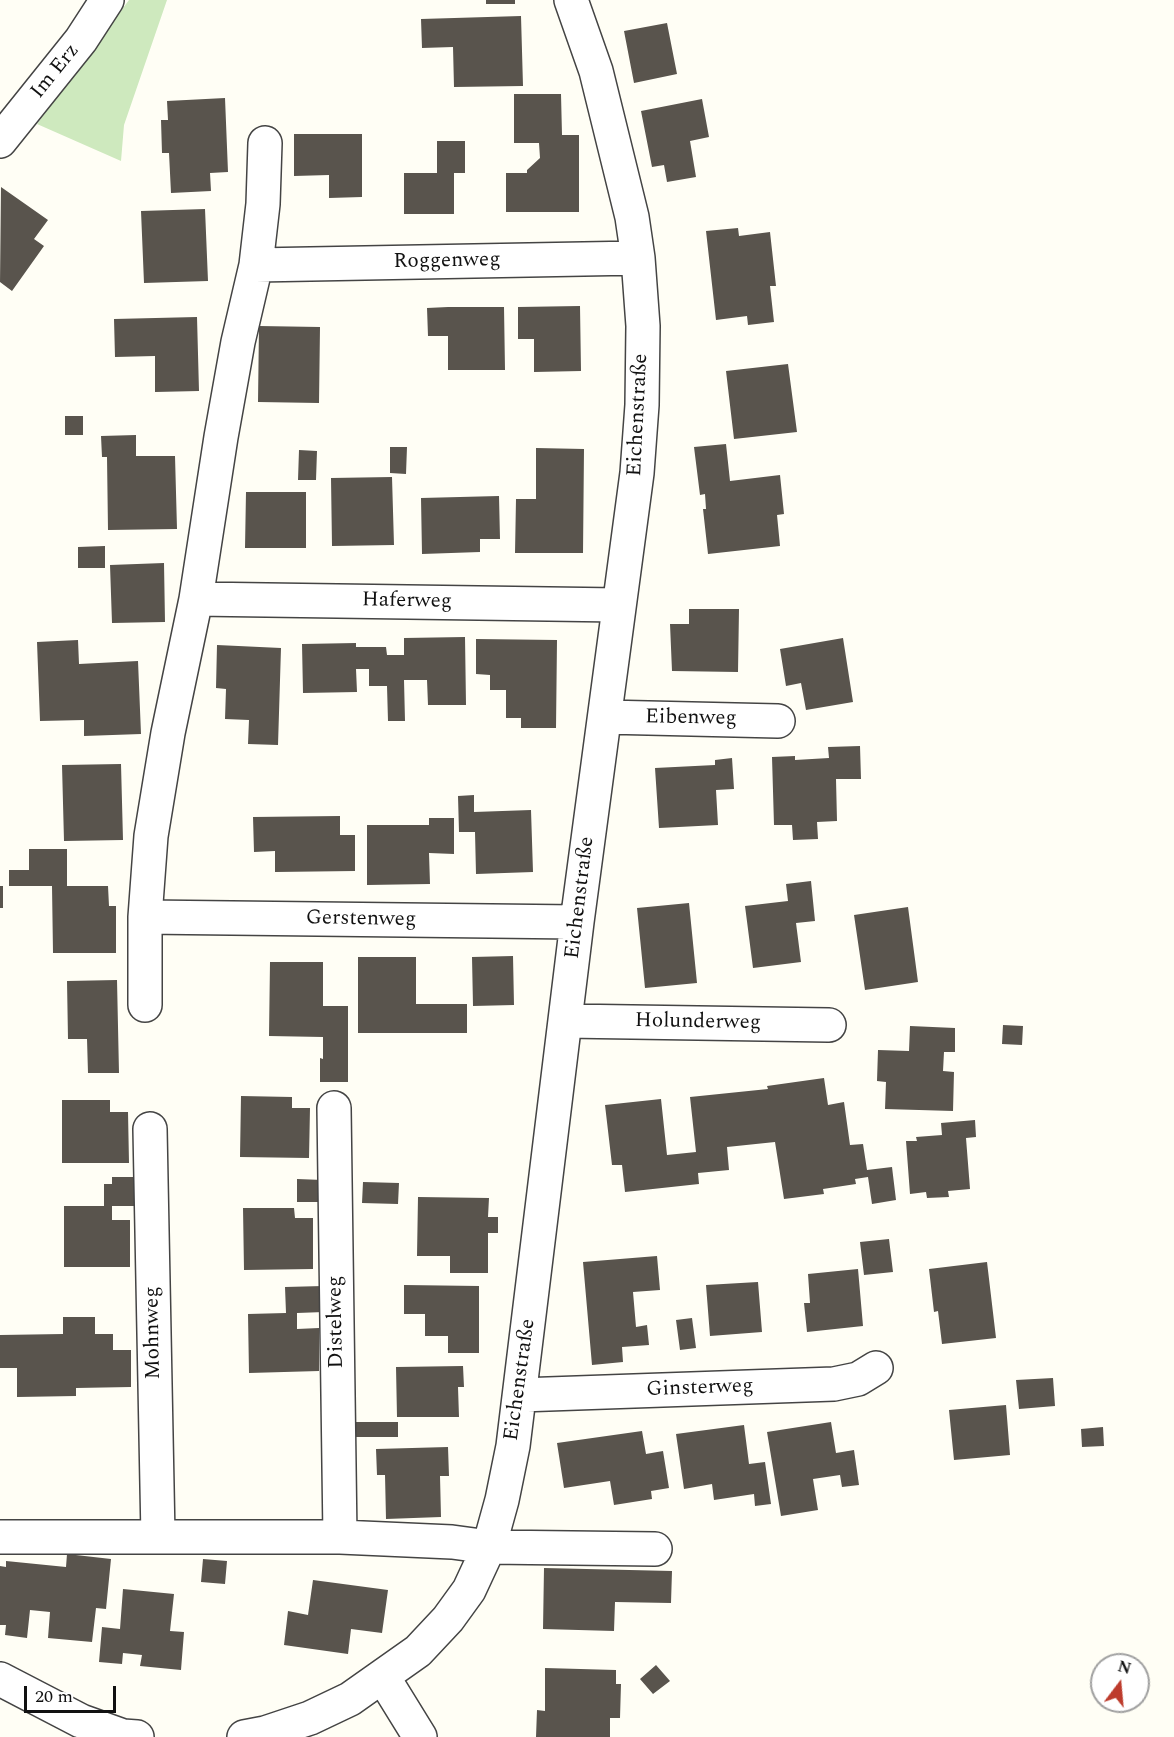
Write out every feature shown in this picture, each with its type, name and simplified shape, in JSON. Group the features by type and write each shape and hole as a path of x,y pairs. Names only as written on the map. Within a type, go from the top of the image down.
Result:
{"street":[{"name":"Im Erz","path":"0,141 81,40 105,0"},
{"name":"Eichenstraße","path":"244,1737 265,1733 310,1718 350,1700 418,1651 448,1618 469,1590 489,1547 513,1446 577,922 637,473 642,405 643,326 638,258 632,217 598,81 571,0"},
{"path":"145,1005 145,917 151,836 168,733 196,599 238,342 256,265 265,143"},
{"name":"Roggenweg","path":"256,265 638,258"},
{"name":"Haferweg","path":"196,599 619,605"},
{"name":"Eibenweg","path":"605,717 778,721"},
{"name":"Gerstenweg","path":"145,917 577,922"},
{"name":"Holunderweg","path":"566,1021 829,1025"},
{"name":"Distelweg","path":"334,1108 340,1537"},
{"name":"Mohnweg","path":"150,1129 158,1537"},
{"name":"Ginsterweg","path":"520,1395 834,1384 858,1379 876,1368"},
{"path":"0,1537 340,1537 452,1542 489,1547 656,1550"},
{"path":"384,1677 420,1737"},
{"path":"0,1679 81,1721 123,1736 137,1737"}],"green space":[{"path":"129,0 167,0 124,125 121,161 37,124"}],"building":[{"path":"486,0 515,0 515,4 486,4"},
{"path":"521,16 523,86 454,87 453,47 422,48 421,19"},
{"path":"667,23 677,74 634,83 624,31"},
{"path":"514,94 561,94 562,135 579,135 579,212 506,212 506,173 527,173 527,170 540,158 539,143 514,143"},
{"path":"225,98 228,172 210,173 211,191 171,193 169,153 162,153 161,120 168,120 167,101"},
{"path":"702,99 709,137 690,141 696,177 667,182 664,165 652,167 641,111"},
{"path":"294,134 362,134 362,197 329,198 329,175 294,176"},
{"path":"437,141 465,141 465,173 454,173 454,214 404,214 404,173 437,173"},
{"path":"1,187 48,220 34,239 44,246 12,291 0,282"},
{"path":"205,209 208,281 144,283 141,211"},
{"path":"738,228 739,236 770,232 776,286 770,286 774,322 748,325 747,316 716,320 706,231"},
{"path":"580,306 581,371 534,372 534,339 518,339 518,307"},
{"path":"504,307 505,370 448,370 448,336 428,336 427,308"},
{"path":"197,317 199,391 155,392 155,356 115,357 114,319"},
{"path":"259,326 320,327 319,403 258,402"},
{"path":"788,364 797,432 734,439 726,371"},
{"path":"65,416 83,416 83,435 65,435"},
{"path":"136,435 136,456 175,456 177,529 108,530 107,457 102,457 101,436"},
{"path":"726,444 730,481 780,475 784,514 777,515 780,546 708,554 703,509 706,509 705,494 700,495 694,447"},
{"path":"390,447 407,447 406,474 390,473"},
{"path":"536,448 584,449 583,553 515,553 516,499 536,499"},
{"path":"299,450 317,451 316,480 298,480"},
{"path":"392,477 394,545 332,546 331,478"},
{"path":"246,492 306,492 306,548 245,548"},
{"path":"499,496 500,539 480,539 480,552 422,554 421,498"},
{"path":"105,546 105,568 78,568 78,547"},
{"path":"164,563 165,622 112,623 110,565"},
{"path":"689,609 739,609 738,672 672,671 670,624 689,624"},
{"path":"465,637 466,705 428,705 427,680 404,680 405,721 388,721 387,686 369,686 369,669 356,669 357,692 303,693 302,644 356,643 356,647 386,647 387,655 404,655 404,638"},
{"path":"843,638 853,702 806,710 801,683 786,686 780,649"},
{"path":"476,639 557,640 556,728 521,728 521,718 506,718 506,690 490,690 490,675 476,674"},
{"path":"78,640 79,664 138,661 141,734 84,736 84,720 40,721 37,642"},
{"path":"217,645 281,648 278,745 248,744 249,720 225,719 226,689 216,688"},
{"path":"860,746 861,779 836,779 837,821 817,822 818,839 793,840 792,825 774,825 772,757 795,756 795,760 829,758 828,747"},
{"path":"732,758 734,789 716,790 718,825 659,828 655,768 715,765 715,760"},
{"path":"121,764 123,840 64,841 62,765"},
{"path":"474,795 474,812 531,810 533,872 476,874 475,832 459,832 458,796"},
{"path":"340,816 340,835 355,835 355,871 275,872 275,851 254,852 253,817"},
{"path":"429,818 454,818 454,854 429,853 430,884 367,885 367,825 429,825"},
{"path":"29,849 67,849 67,886 108,886 109,906 116,906 116,953 53,953 52,886 9,886 9,870 29,870"},
{"path":"811,881 815,921 796,923 801,962 753,968 745,906 788,901 786,884"},
{"path":"0,886 3,886 3,908 0,908"},
{"path":"689,903 697,983 645,988 637,908"},
{"path":"908,907 918,982 865,990 854,915"},
{"path":"513,956 514,1005 473,1006 472,957"},
{"path":"358,957 416,957 416,1004 467,1004 467,1033 358,1033"},
{"path":"270,962 323,962 323,1006 348,1006 348,1082 320,1082 323,1037 269,1036"},
{"path":"117,980 119,1073 88,1073 87,1039 68,1039 67,981"},
{"path":"1003,1025 1023,1026 1022,1045 1002,1044"},
{"path":"910,1026 955,1028 955,1052 944,1052 943,1071 954,1072 953,1111 885,1109 886,1082 877,1081 878,1050 909,1051"},
{"path":"824,1078 828,1105 844,1102 850,1145 863,1144 867,1170 892,1167 896,1200 872,1204 868,1177 855,1179 856,1184 823,1189 824,1194 784,1199 775,1142 727,1147 729,1170 698,1173 699,1184 625,1192 622,1165 612,1165 605,1105 661,1099 667,1155 696,1152 690,1097 768,1089 767,1086"},
{"path":"241,1096 292,1097 292,1108 310,1108 309,1158 240,1157"},
{"path":"62,1100 110,1100 110,1112 128,1112 129,1163 62,1163"},
{"path":"975,1120 976,1137 966,1138 970,1189 948,1191 949,1197 927,1198 926,1192 910,1194 906,1141 917,1141 916,1137 942,1135 941,1123"},
{"path":"112,1177 137,1177 137,1206 112,1206 112,1220 130,1220 130,1267 64,1267 64,1206 104,1206 104,1184 112,1184"},
{"path":"297,1179 323,1180 323,1202 297,1202"},
{"path":"363,1182 399,1183 398,1204 362,1203"},
{"path":"418,1197 489,1198 488,1217 498,1217 498,1233 488,1233 488,1273 450,1273 450,1256 417,1256"},
{"path":"243,1208 294,1208 295,1218 313,1218 313,1269 244,1270"},
{"path":"889,1239 893,1272 864,1275 860,1242"},
{"path":"657,1256 660,1290 633,1292 636,1327 647,1325 649,1345 622,1347 623,1362 592,1365 583,1262"},
{"path":"987,1262 996,1338 942,1344 938,1311 934,1312 929,1269"},
{"path":"858,1269 863,1326 807,1332 804,1303 810,1303 808,1274"},
{"path":"758,1282 762,1332 710,1336 706,1285"},
{"path":"404,1285 479,1286 479,1353 448,1353 448,1336 425,1336 425,1314 404,1314"},
{"path":"323,1286 324,1312 297,1313 297,1329 319,1328 319,1371 249,1373 248,1314 286,1313 285,1287"},
{"path":"63,1317 95,1317 95,1334 113,1334 113,1350 131,1350 131,1387 76,1388 76,1396 17,1397 17,1368 0,1368 0,1335 63,1334"},
{"path":"692,1318 696,1348 680,1350 676,1320"},
{"path":"463,1366 464,1387 458,1387 459,1417 397,1417 396,1367"},
{"path":"1053,1378 1055,1406 1019,1409 1016,1380"},
{"path":"1006,1405 1010,1455 954,1460 949,1410"},
{"path":"353,1422 398,1422 398,1437 353,1437"},
{"path":"831,1422 836,1453 854,1450 859,1485 842,1487 840,1475 813,1479 818,1510 781,1516 767,1432"},
{"path":"744,1425 749,1464 765,1462 771,1504 755,1506 754,1494 714,1500 712,1484 684,1489 676,1434"},
{"path":"1103,1427 1104,1446 1082,1447 1081,1429"},
{"path":"642,1431 646,1454 663,1451 669,1488 651,1491 652,1499 614,1505 610,1481 564,1488 557,1443"},
{"path":"448,1447 449,1476 440,1476 441,1517 386,1519 385,1475 377,1475 376,1449"},
{"path":"67,1554 111,1559 106,1609 96,1608 92,1642 48,1638 50,1612 30,1610 27,1638 5,1635 6,1625 0,1625 0,1566 6,1567 6,1561 66,1567"},
{"path":"203,1559 227,1561 225,1584 201,1582"},
{"path":"544,1568 672,1571 671,1603 615,1602 614,1631 543,1629"},
{"path":"313,1580 388,1590 382,1633 351,1629 348,1654 284,1645 288,1611 308,1615"},
{"path":"123,1589 174,1594 170,1631 184,1632 181,1670 140,1666 142,1655 123,1653 122,1664 99,1662 102,1627 120,1629"},
{"path":"656,1665 670,1681 653,1694 640,1679"},
{"path":"545,1668 616,1670 616,1684 621,1684 620,1718 610,1718 610,1737 536,1737 537,1710 545,1711"}]}
